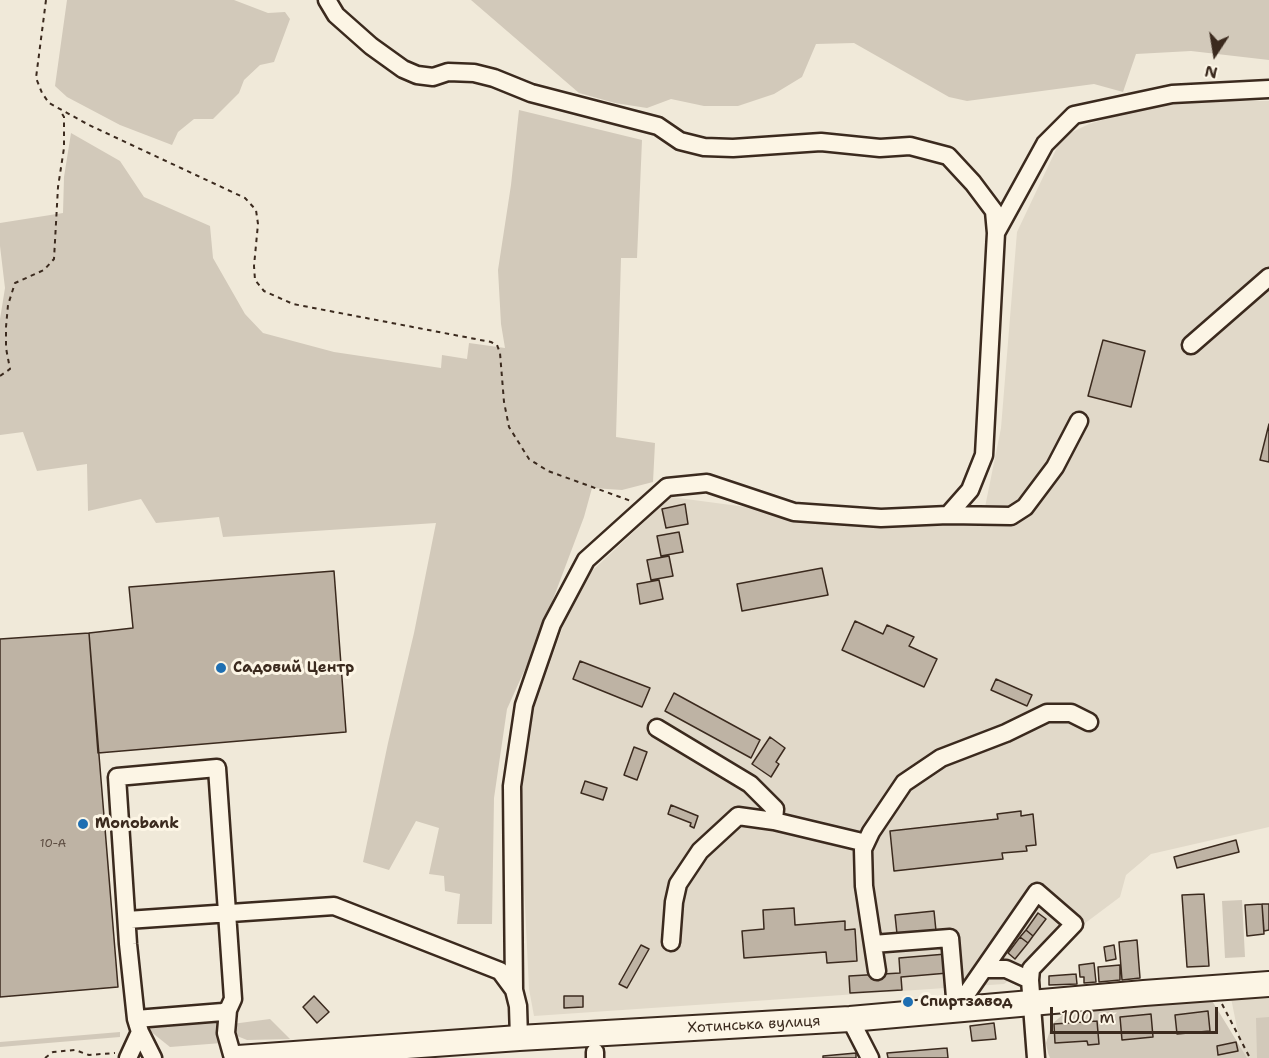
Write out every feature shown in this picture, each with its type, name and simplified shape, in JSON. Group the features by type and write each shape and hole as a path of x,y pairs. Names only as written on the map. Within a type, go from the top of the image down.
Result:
{"highway":[{"name":"Хотинська вулиця","path":"238,1058 469,1050 519,1038 595,1048 956,1009 1032,992 1214,988 1269,984"}],"street":[{"path":"327,0 336,15 371,46 403,69 417,75 433,77 448,72 474,73 494,78 531,93 658,126 680,141 704,147 733,148 820,142 880,148 910,146 948,156 973,183 994,211 996,232 984,455 970,490 948,514"},
{"path":"996,232 1045,144 1074,115 1172,94 1269,89"},
{"path":"1191,345 1269,277"},
{"path":"519,1038 519,1006 514,990 512,786 524,705 552,624 586,560 667,487 707,483 794,512 881,518 948,514 1011,516 1025,507 1055,467 1079,421"},
{"path":"877,971 864,886 864,849 871,832 904,783 941,758 1006,733 1047,713 1071,713 1089,722"},
{"path":"657,729 750,784 775,809 774,821"},
{"path":"153,1058 138,1026 127,920 117,777 217,768 233,999 228,1010 226,1034 233,1058"},
{"path":"671,942 674,902 678,884 700,851 738,816 774,821 866,843"},
{"path":"956,1009 1037,892 1074,924 1031,969 1036,1058"},
{"path":"127,920 334,906 500,971 514,990"},
{"path":"873,944 950,938 956,1009"},
{"path":"984,969 1006,969 1032,992"},
{"path":"138,1026 228,1010"},
{"path":"850,1019 870,1058"},
{"path":"130,1055 138,1026"}],"path":[{"path":"46,0 36,78 42,93 50,104 245,198 256,210 258,224 255,280 264,291 293,304 497,345 500,353 504,402 509,427 529,459 548,471 645,506"},
{"path":"0,376 10,369 6,348 6,327 8,305 15,283 45,270 54,260 58,187 64,148 64,117 59,110"},
{"path":"1214,988 1250,1058"},
{"path":"45,1058 53,1052 75,1050 89,1055 130,1055"}],"shaded area":[{"path":"67,0 234,0 268,13 285,12 290,19 274,62 260,65 244,80 239,93 213,119 194,119 178,132 172,145 120,125 67,97 55,86"},
{"path":"471,0 1269,0 1269,60 1191,51 1136,54 1123,92 1094,84 967,101 949,97 854,43 816,44 802,77 774,94 738,106 704,106 671,99 647,108 615,103 579,93"},
{"path":"1166,101 1269,101 1269,827 1151,854 1126,875 1120,897 1004,984 534,1016 529,989 520,802 528,725 578,584 671,497 866,523 983,517 1001,428 1017,232 1062,137 1089,124"},
{"path":"519,110 642,140 637,258 621,258 616,437 655,443 653,482 622,490 592,488 584,517 535,647 507,709 494,798 492,924 457,924 460,894 445,891 444,876 429,874 439,828 416,821 389,870 363,862 436,523 223,537 219,517 156,523 141,499 88,511 87,464 37,471 23,432 0,435 0,319 5,288 0,223 63,213 64,177 71,133 120,161 144,197 210,226 213,258 245,314 263,333 334,352 441,368 442,355 467,359 469,343 505,348 501,324 498,270 511,185"},
{"path":"1242,900 1245,957 1225,958 1222,901"},
{"path":"1269,997 1269,1058 1243,1058 1231,998"},
{"path":"1211,999 1247,1058 1050,1058 1048,1053 1046,1043 1052,1024 1066,1012"},
{"path":"1269,1017 1269,1058 1257,1058 1256,1018"},
{"path":"270,1019 290,1039 247,1040 237,1036 232,1030 232,1024"},
{"path":"219,1022 222,1043 170,1047 145,1027"},
{"path":"120,1032 120,1037 0,1047 0,1042"}],"building":[{"path":"1103,340 1145,351 1131,407 1088,396"},
{"path":"1269,424 1269,462 1260,460"},
{"path":"685,504 688,524 666,528 662,509"},
{"path":"679,532 683,552 661,556 657,536"},
{"path":"669,556 673,576 651,580 647,560"},
{"path":"822,568 828,595 742,611 737,584"},
{"path":"334,571 346,732 98,753 89,633 133,628 129,587"},
{"path":"659,580 663,599 640,604 637,584"},
{"path":"855,621 883,634 887,625 914,637 909,646 937,659 924,687 842,650"},
{"path":"89,633 118,987 0,997 0,639"},
{"path":"580,661 650,688 642,707 573,679"},
{"path":"996,679 1032,695 1027,706 991,690"},
{"path":"674,693 760,740 751,758 665,711"},
{"path":"770,737 785,748 776,762 779,764 771,777 752,764"},
{"path":"634,747 647,752 637,780 624,775"},
{"path":"585,781 607,788 603,800 581,793"},
{"path":"671,805 698,816 694,828 690,826 691,823 668,814"},
{"path":"1021,811 1021,816 1033,814 1036,845 1026,846 1027,851 1002,853 1003,859 894,871 890,831 998,819 997,814"},
{"path":"1236,840 1239,852 1177,868 1174,857"},
{"path":"1204,894 1209,966 1187,967 1182,895"},
{"path":"1262,904 1269,904 1269,930 1264,931"},
{"path":"1262,904 1264,934 1247,936 1245,905"},
{"path":"794,908 795,925 845,921 845,930 855,929 857,961 827,963 826,952 744,958 742,931 764,929 763,910"},
{"path":"934,911 936,931 897,934 895,915"},
{"path":"1038,913 1046,919 1033,936 1026,930"},
{"path":"1026,930 1033,936 1028,943 1020,937"},
{"path":"1020,937 1028,943 1015,959 1008,953"},
{"path":"1137,940 1140,978 1122,980 1119,942"},
{"path":"641,945 649,949 627,988 619,984"},
{"path":"1114,945 1116,959 1106,961 1104,947"},
{"path":"946,954 948,973 901,977 902,990 850,993 849,976 900,973 899,958"},
{"path":"1094,963 1096,982 1084,983 1084,977 1080,977 1079,965"},
{"path":"1120,965 1120,980 1099,982 1098,967"},
{"path":"1076,974 1077,984 1049,985 1049,976"},
{"path":"314,996 329,1012 317,1023 303,1007"},
{"path":"564,996 583,996 583,1007 564,1008"},
{"path":"1208,1011 1210,1031 1177,1034 1175,1015"},
{"path":"1151,1014 1153,1037 1122,1040 1120,1017"},
{"path":"1097,1021 1099,1044 1088,1045 1087,1041 1055,1043 1054,1024"},
{"path":"994,1023 996,1039 972,1041 970,1026"},
{"path":"1236,1042 1238,1051 1218,1055 1217,1046"},
{"path":"947,1048 948,1058 888,1058 887,1053"},
{"path":"856,1053 856,1058 823,1058 823,1056"}],"place":[{"name":"Садовий Центр","path":"221,668"},
{"name":"Monobank","path":"83,824"},
{"name":"Спиртзавод","path":"908,1002"}]}
